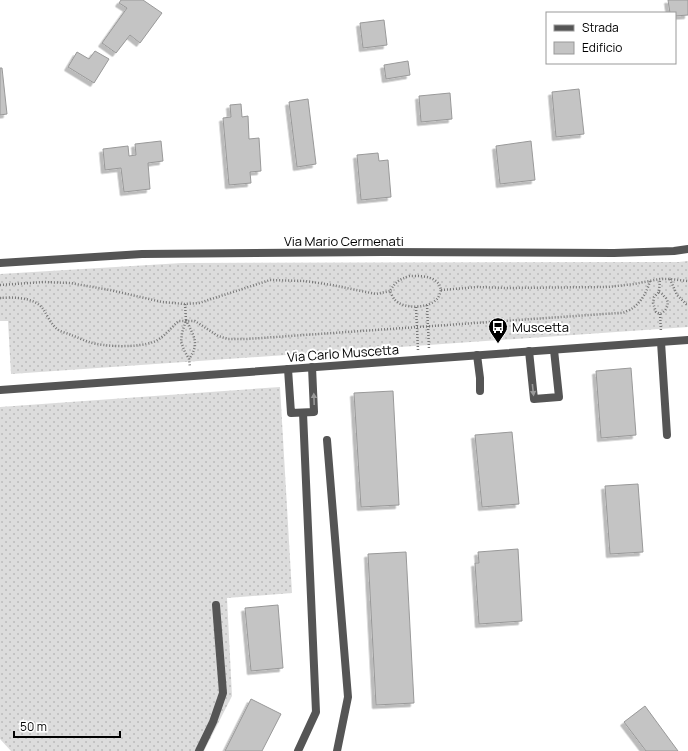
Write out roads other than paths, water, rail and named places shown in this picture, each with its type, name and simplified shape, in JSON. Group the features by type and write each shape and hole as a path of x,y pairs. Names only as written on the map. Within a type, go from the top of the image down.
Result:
{"street":[{"name":"Via Mario Cermenati","path":"0,263 142,254 384,252 614,253 674,251 688,249"},
{"name":"Via Carlo Muscetta","path":"0,390 688,340"},
{"path":"661,342 668,435"},
{"path":"529,352 534,399 559,397 554,350"},
{"path":"477,355 480,392"},
{"path":"288,369 290,413 303,413 314,412 312,367"},
{"path":"298,751 316,712 303,413"},
{"path":"326,440 348,697 337,751"},
{"path":"199,751 214,722 223,693 216,605"}],"place":[{"name":"Muscetta","path":"498,344"}]}
